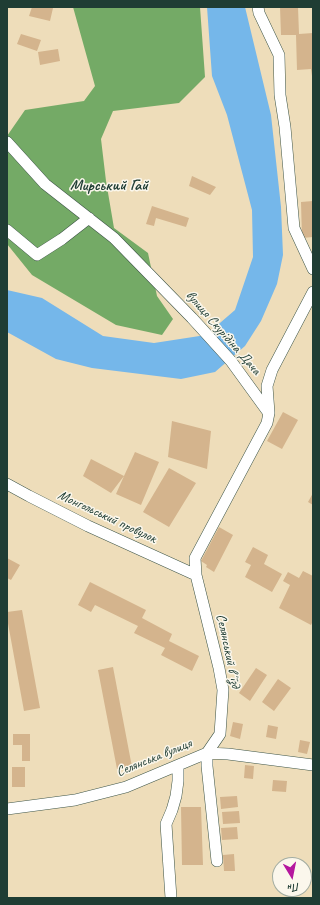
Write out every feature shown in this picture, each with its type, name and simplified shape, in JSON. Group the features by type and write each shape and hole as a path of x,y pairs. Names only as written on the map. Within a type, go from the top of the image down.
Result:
{"street":[{"path":"258,7 259,13 279,55 280,95 285,126 294,228 313,269"},
{"name":"вулиця Скурідіна Дача","path":"7,142 45,184 114,238 231,361 269,413"},
{"path":"7,230 37,256 89,218"},
{"path":"196,575 195,558 267,423 269,413 266,386 272,370 313,292"},
{"name":"Монгольський провулок","path":"7,484 88,526 196,575"},
{"name":"Селянський вʼїзд","path":"196,575 223,690 220,734 228,754"},
{"path":"217,861 207,753 220,734"},
{"name":"Селянська вулиця","path":"7,810 75,800 119,789 207,753 228,754 313,765"},
{"path":"171,898 166,824 176,796 178,766"}],"green space":[{"path":"73,7 200,7 205,77 179,103 113,111 101,139 114,228 148,253 157,296 173,319 162,335 116,325 32,275 7,244 7,136 25,110 84,101 95,86"}],"water":[{"path":"207,7 245,7 271,115 281,207 283,255 277,284 261,321 245,346 215,372 181,379 92,368 56,359 7,332 7,290 42,298 103,336 154,343 206,335 235,310 253,257 252,210 227,115 212,76"}],"building":[{"path":"32,7 53,8 50,21 29,16"},
{"path":"280,7 298,7 299,34 313,33 313,76 311,69 297,70 296,35 281,35"},
{"path":"21,34 41,40 37,51 17,44"},
{"path":"58,49 60,61 40,65 38,52"},
{"path":"192,176 216,187 210,195 189,186"},
{"path":"313,201 313,237 302,238 301,202"},
{"path":"152,206 189,218 186,227 156,218 154,226 146,224"},
{"path":"283,412 298,420 282,449 267,441"},
{"path":"172,421 211,431 207,469 168,457"},
{"path":"135,452 159,462 141,505 116,494"},
{"path":"91,459 124,476 111,493 83,476"},
{"path":"169,468 196,483 169,527 143,512"},
{"path":"313,493 313,505 308,502"},
{"path":"219,527 233,535 214,572 206,567 207,565 201,561"},
{"path":"253,547 268,555 264,564 282,574 272,592 245,577 251,565 245,562"},
{"path":"7,558 20,565 11,580 7,578"},
{"path":"303,571 313,576 313,621 311,625 279,608 290,585 283,581 288,572 299,578"},
{"path":"90,582 146,610 142,618 172,634 169,641 199,656 192,671 161,655 165,648 134,633 138,626 95,605 91,612 78,605"},
{"path":"22,610 40,708 24,711 7,618 7,612"},
{"path":"113,667 132,767 117,769 98,670"},
{"path":"256,668 267,675 250,701 239,693"},
{"path":"278,679 291,688 274,711 262,702"},
{"path":"233,722 243,724 240,739 230,736"},
{"path":"268,725 278,727 276,739 266,737"},
{"path":"13,734 30,734 30,761 22,761 22,745 13,745"},
{"path":"300,740 310,742 307,754 298,752"},
{"path":"245,765 254,766 253,779 244,778"},
{"path":"12,767 25,767 25,787 12,787"},
{"path":"273,780 287,781 286,792 272,791"},
{"path":"237,796 238,807 221,809 220,797"},
{"path":"181,807 201,807 203,865 182,865"},
{"path":"239,811 240,823 223,824 222,812"},
{"path":"237,827 238,839 222,840 221,828"},
{"path":"234,854 235,871 224,871 223,855"}],"district":[{"name":"Мирський Гай","path":"109,186"}]}
